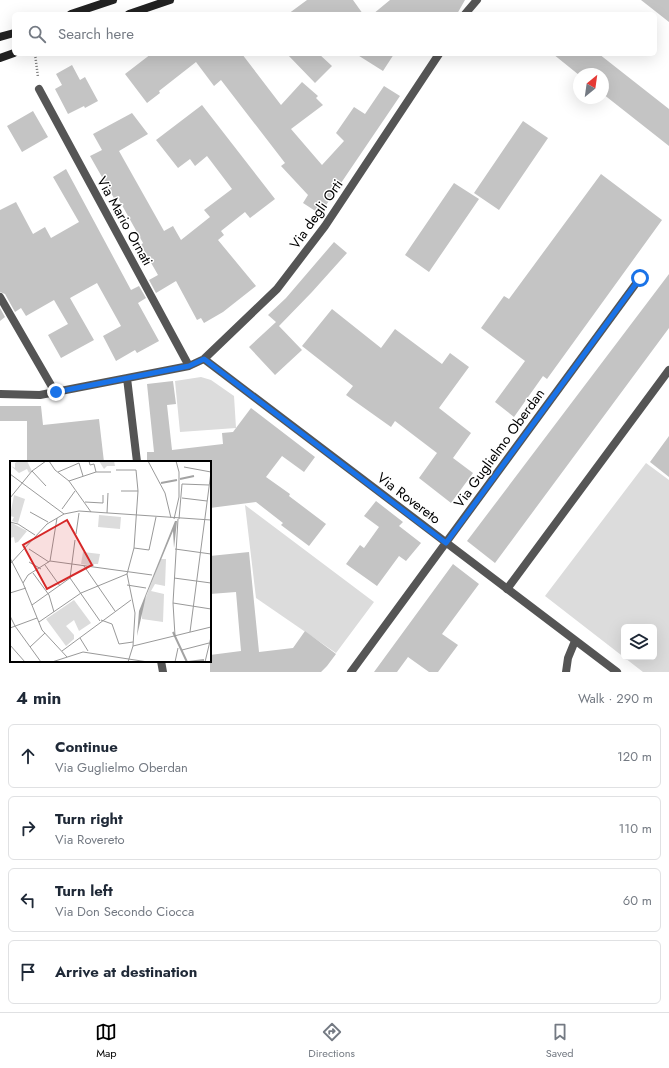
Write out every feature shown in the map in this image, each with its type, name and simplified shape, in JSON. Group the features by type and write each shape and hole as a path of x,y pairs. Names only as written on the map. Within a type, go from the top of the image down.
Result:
{"street":[{"path":"77,12 113,0"},
{"path":"135,12 170,0"},
{"path":"467,12 477,0"},
{"path":"0,37 12,34"},
{"path":"0,58 12,54"},
{"name":"Via degli Orti","path":"0,394 40,395 189,366 204,359 277,289 325,226 438,56"},
{"name":"Via Mario Ornati","path":"38,89 189,366"},
{"name":"Via Guglielmo Oberdan","path":"351,672 640,278"},
{"path":"0,297 56,392"},
{"name":"Via Rovereto","path":"204,359 617,672"},
{"path":"507,589 669,370"},
{"path":"127,378 137,461"},
{"path":"566,672 568,658 575,641"},
{"path":"161,662 163,672"}],"path":[{"path":"35,56 38,73 38,89"}],"shaded area":[{"path":"201,377 211,380 234,396 236,428 180,432 175,381"},
{"path":"646,463 669,480 669,672 643,672 628,660 657,660 657,624 621,624 621,655 545,596"},
{"path":"245,505 374,602 336,653 256,598"}],"building":[{"path":"307,0 353,0 362,12 291,12"},
{"path":"390,0 465,0 458,12 375,12"},
{"path":"641,0 669,0 669,22"},
{"path":"148,56 244,56 281,105 302,82 318,96 316,98 323,105 291,129 322,165 344,141 336,133 354,107 365,114 384,86 400,96 320,214 303,203 308,195 281,166 285,163 221,80 214,86 196,62 159,91 160,93 147,103 125,74"},
{"path":"289,56 321,56 332,66 315,83"},
{"path":"359,56 393,56 383,71"},
{"path":"555,56 602,56 669,109 669,146 609,99 609,68 573,68 573,70"},
{"path":"72,65 80,80 85,77 98,101 85,108 84,106 68,114 55,89 62,85 56,74"},
{"path":"202,105 275,199 250,218 245,212 221,231 224,235 218,240 256,286 223,312 204,323 201,318 197,320 176,281 156,293 149,280 158,275 141,245 143,243 118,198 115,200 90,156 102,150 93,134 132,113 148,134 119,151 164,231 173,226 181,240 210,217 204,210 232,189 207,156 195,166 190,159 178,168 156,140"},
{"path":"33,111 48,137 22,152 7,126"},
{"path":"523,121 548,138 499,210 474,193"},
{"path":"66,169 131,290 139,286 146,298 138,303 159,341 137,353 135,350 116,361 103,336 121,326 97,283 70,298 94,340 61,358 48,335 68,324 54,300 26,316 21,308 15,312 5,294 0,292 0,210 16,202 33,234 45,227 51,238 79,222 53,177"},
{"path":"601,174 662,220 547,379 543,376 514,417 495,402 525,361 481,328 504,296 509,299"},
{"path":"454,183 479,199 429,272 405,255"},
{"path":"334,242 347,253 312,292 279,326 278,325 302,350 275,375 249,347 276,322 268,315 286,298"},
{"path":"669,274 669,328 495,563 467,541"},
{"path":"0,308 5,317 0,321"},
{"path":"332,309 381,348 395,329 442,364 450,353 469,367 439,408 471,433 453,458 473,473 451,503 419,478 437,453 395,421 391,427 346,395 353,386 302,346"},
{"path":"173,381 176,404 167,405 172,450 223,444 222,433 233,432 251,408 315,457 304,472 282,456 266,477 290,494 289,496 326,524 309,546 281,525 283,523 256,502 211,508 211,461 147,461 147,452 154,452 147,384"},
{"path":"0,406 41,406 43,425 99,419 104,461 27,461 27,421 0,421"},
{"path":"669,436 669,477 650,462"},
{"path":"376,501 403,522 399,526 421,543 406,561 399,556 377,586 346,564 360,545 364,548 379,527 364,516"},
{"path":"249,552 259,652 293,648 305,631 336,654 321,672 210,672 211,655 241,651 236,592 211,594 211,556"},
{"path":"453,564 479,584 442,634 458,645 438,672 429,672 408,657 397,672 374,672"}],"route":[{"path":"56,392 189,366 204,359 446,543 640,278"}]}
